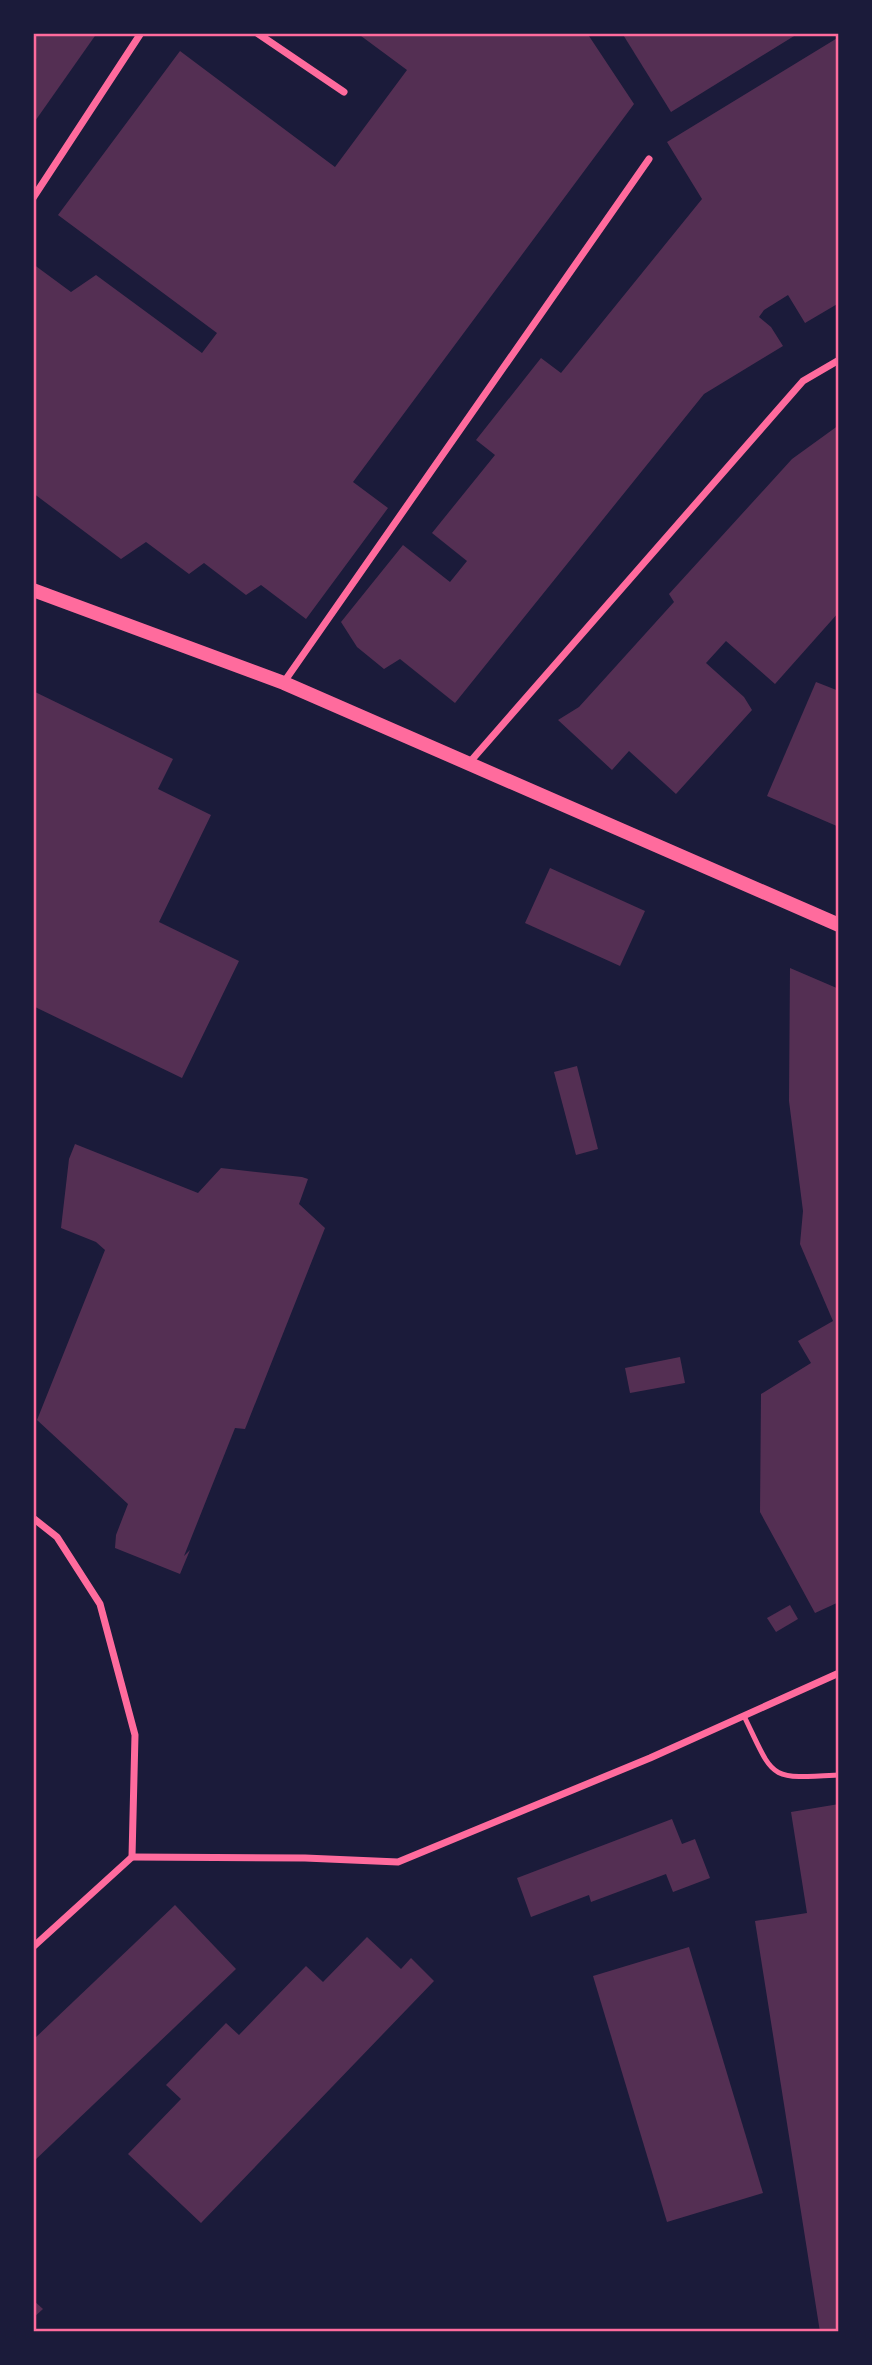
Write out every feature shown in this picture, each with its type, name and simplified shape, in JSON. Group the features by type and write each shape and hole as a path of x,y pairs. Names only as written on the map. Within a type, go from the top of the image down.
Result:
{"main road":[{"path":"33,590 284,683 839,925"}],"street":[{"path":"33,198 141,33"},
{"path":"257,33 344,92"},
{"path":"284,683 649,159"},
{"path":"469,764 803,381 839,360"},
{"path":"33,1518 57,1537 100,1604 135,1735 132,1857"},
{"path":"33,1947 132,1857 305,1858 398,1862 744,1716 839,1673"}],"lane":[{"path":"744,1716 767,1764 776,1773 789,1778 839,1775"}],"building":[{"path":"33,33 97,33 33,124"},
{"path":"357,33 587,33 634,104 353,482 388,508 306,619 261,585 246,595 204,563 189,574 146,542 121,559 33,493 33,264 71,292 96,275 202,353 217,333 58,215 180,51 335,167 407,70"},
{"path":"622,33 799,33 671,112"},
{"path":"839,37 839,303 805,323 788,295 764,310 759,317 771,327 783,346 704,394 455,703 400,659 384,669 357,647 341,622 403,545 450,582 467,561 432,533 495,455 476,440 541,358 561,373 702,199 667,142"},
{"path":"839,425 839,612 775,684 726,641 706,663 744,697 752,710 676,794 629,751 612,770 558,720 579,707 674,602 669,594 792,459"},
{"path":"816,682 839,691 839,827 767,796"},
{"path":"33,691 173,759 158,789 211,815 159,922 239,961 182,1078 33,1006"},
{"path":"550,868 645,911 620,966 525,923"},
{"path":"790,968 839,989 839,1602 815,1613 760,1512 761,1394 811,1363 798,1341 833,1321 800,1244 803,1211 789,1101"},
{"path":"577,1066 598,1149 576,1155 554,1072"},
{"path":"75,1144 198,1193 221,1168 308,1179 299,1204 325,1228 245,1429 235,1428 184,1556 190,1550 180,1574 115,1548 116,1535 128,1504 37,1420 105,1250 96,1242 61,1228 69,1159"},
{"path":"680,1357 685,1383 630,1393 625,1368"},
{"path":"790,1605 798,1619 776,1632 767,1618"},
{"path":"839,1804 839,2332 820,2332 755,1921 807,1913 791,1812"},
{"path":"672,1819 682,1844 695,1839 710,1878 673,1892 666,1874 591,1902 589,1895 531,1917 517,1878"},
{"path":"175,1905 236,1969 33,2162 33,2040"},
{"path":"367,1937 401,1969 411,1958 434,1981 201,2223 128,2154 181,2099 166,2085 226,2023 239,2035 306,1966 323,1982"},
{"path":"689,1947 763,2193 667,2222 593,1976"},
{"path":"33,2300 43,2309 33,2318"}]}
